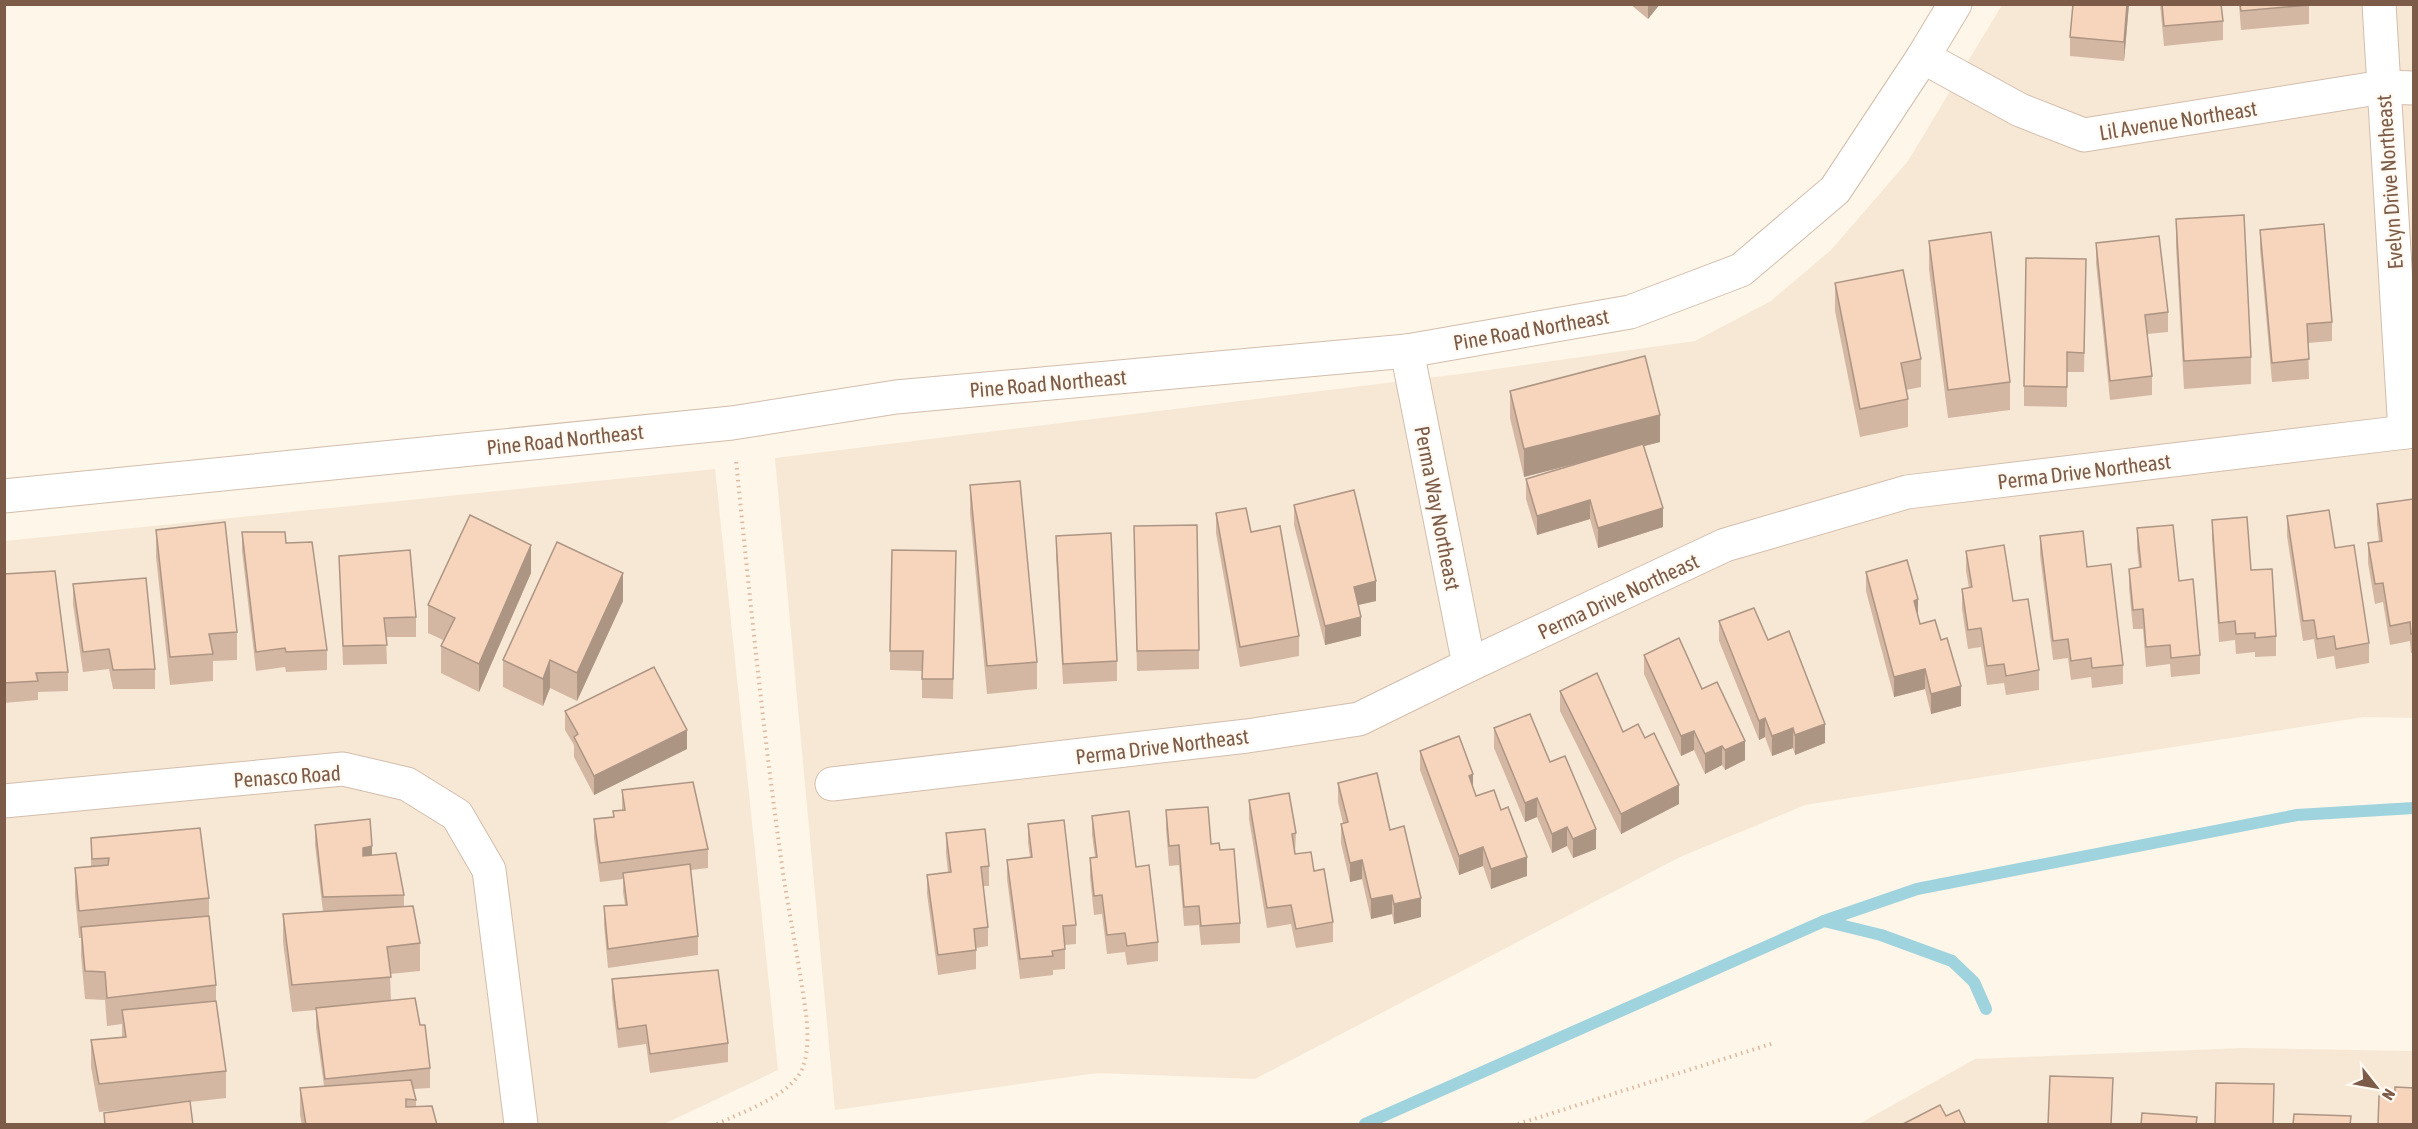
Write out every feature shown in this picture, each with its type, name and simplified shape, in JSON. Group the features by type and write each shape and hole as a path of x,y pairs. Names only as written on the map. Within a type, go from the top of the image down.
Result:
{"street":[{"name":"Pine Road Northeast","path":"4,495 732,423 896,397 1407,351 1630,312 1741,270 1835,190 1923,57 1955,4"},
{"name":"Evelyn Drive Northeast","path":"2379,4 2398,87 2409,432"},
{"name":"Lil Avenue Northeast","path":"1923,57 2020,110 2084,135 2398,87"},
{"name":"Perma Way Northeast","path":"1407,351 1469,665"},
{"name":"Perma Drive Northeast","path":"832,784 1247,736 1359,719 1725,545 1907,492 2409,432"},
{"name":"Penasco Road","path":"4,801 343,769 407,784 457,815 489,870 521,1125"}],"path":[{"path":"717,1125 776,1095 793,1082 804,1065 807,1017 784,881 761,713 732,423"},
{"path":"1518,1125 1774,1043"}],"shaded area":[{"path":"2002,5 2413,5 2413,718 2364,717 1805,805 1680,857 1255,1079 1097,1073 835,1110 775,458 1460,374 1695,341 1771,301 1831,250 1908,161"},
{"path":"715,469 778,1070 664,1124 5,1124 5,541"},
{"path":"2242,1048 2413,1051 2413,1124 1859,1124 1975,1059"}],"building":[{"path":"2073,4 2127,4 2124,42 2070,37"},
{"path":"2162,4 2221,4 2223,21 2164,26"},
{"path":"2240,4 2309,4 2309,5 2241,11"},
{"path":"2244,215 2251,357 2184,361 2176,219"},
{"path":"2324,224 2332,322 2307,324 2309,359 2272,363 2260,230"},
{"path":"1991,232 2010,382 1948,390 1929,241"},
{"path":"2159,236 2168,312 2145,315 2152,376 2110,381 2096,243"},
{"path":"2026,258 2086,259 2084,353 2067,352 2067,387 2024,386"},
{"path":"1903,270 1921,359 1901,363 1908,399 1860,409 1835,283"},
{"path":"1645,356 1660,415 1524,449 1510,391"},
{"path":"1643,444 1663,508 1598,528 1590,500 1537,516 1526,479"},
{"path":"1020,481 1037,662 987,666 970,485"},
{"path":"1354,490 1376,581 1354,587 1361,617 1325,626 1294,505"},
{"path":"2413,499 2414,633 2411,634 2410,622 2390,626 2383,583 2375,584 2368,543 2382,541 2377,504"},
{"path":"1246,508 1251,532 1280,526 1299,636 1240,647 1216,513"},
{"path":"2329,510 2335,548 2354,545 2369,643 2336,649 2334,636 2317,639 2314,620 2303,621 2287,516"},
{"path":"470,515 531,545 479,664 441,646 455,618 428,605"},
{"path":"2247,517 2251,570 2272,569 2276,636 2255,638 2255,633 2236,634 2235,621 2219,623 2212,520"},
{"path":"225,522 237,632 209,634 213,654 170,657 156,530"},
{"path":"1197,525 1199,650 1137,651 1134,526"},
{"path":"2173,525 2179,581 2193,579 2200,655 2171,658 2170,645 2146,647 2143,609 2133,610 2129,569 2141,567 2137,528"},
{"path":"2083,531 2087,567 2111,564 2123,665 2092,668 2091,658 2071,661 2068,639 2053,641 2040,536"},
{"path":"242,532 285,532 286,543 312,542 327,650 286,652 285,648 256,652"},
{"path":"1111,533 1117,661 1063,664 1056,536"},
{"path":"557,542 623,573 577,673 550,660 543,679 503,660"},
{"path":"2004,545 2013,601 2028,599 2039,670 2006,676 2004,664 1987,666 1981,628 1968,630 1962,589 1972,587 1966,551"},
{"path":"410,550 416,617 384,618 387,645 343,646 339,556"},
{"path":"892,550 956,551 953,679 922,679 923,651 890,651"},
{"path":"1907,560 1918,599 1914,601 1920,624 1935,620 1941,640 1947,638 1961,686 1931,694 1925,669 1894,677 1866,572"},
{"path":"55,571 68,672 36,673 38,681 4,683 4,574"},
{"path":"146,578 155,669 113,670 109,649 83,652 73,584"},
{"path":"1754,608 1768,640 1789,631 1825,724 1795,735 1793,728 1772,736 1765,718 1759,721 1719,621"},
{"path":"1679,638 1702,689 1717,682 1745,741 1725,750 1722,746 1705,754 1694,731 1681,736 1644,655"},
{"path":"654,667 687,730 594,776 574,737 578,734 565,711"},
{"path":"1597,673 1623,732 1638,724 1645,738 1654,733 1679,785 1621,814 1560,691"},
{"path":"1530,714 1550,762 1565,756 1596,829 1573,839 1567,827 1552,834 1537,798 1525,803 1494,728"},
{"path":"1459,736 1473,774 1469,776 1476,796 1494,790 1501,810 1508,807 1527,857 1491,869 1483,847 1459,856 1420,751"},
{"path":"1377,773 1390,830 1404,826 1421,898 1394,904 1392,895 1371,899 1362,860 1350,863 1341,824 1348,822 1338,783"},
{"path":"693,782 708,849 600,863 594,819 614,817 613,811 625,810 622,790"},
{"path":"1289,793 1296,833 1292,834 1295,854 1311,852 1314,871 1324,869 1333,922 1296,929 1291,905 1267,908 1249,800"},
{"path":"1208,807 1211,844 1219,843 1220,850 1234,849 1240,923 1201,926 1199,906 1184,907 1179,845 1169,846 1166,810"},
{"path":"1129,811 1136,867 1149,865 1158,942 1127,946 1125,933 1107,935 1102,895 1094,896 1090,858 1097,857 1092,816"},
{"path":"370,819 372,846 363,848 363,856 396,853 404,895 323,897 315,825"},
{"path":"1064,820 1076,925 1063,926 1065,949 1052,951 1053,956 1020,959 1007,860 1032,857 1028,824"},
{"path":"200,828 209,898 79,911 75,868 108,865 109,858 92,859 91,838"},
{"path":"985,829 989,866 981,867 988,927 974,929 976,950 938,955 927,875 951,872 946,833"},
{"path":"690,864 698,936 608,949 604,906 627,905 623,873"},
{"path":"413,906 420,943 387,947 391,977 292,985 283,914"},
{"path":"209,916 216,985 107,998 105,972 85,971 81,927"},
{"path":"718,970 728,1043 650,1054 646,1025 618,1029 612,979"},
{"path":"415,998 420,1025 425,1025 430,1068 325,1079 316,1008"},
{"path":"216,1001 226,1071 99,1084 91,1040 126,1037 122,1010"},
{"path":"2050,1076 2113,1078 2111,1125 2048,1125"},
{"path":"411,1080 416,1100 406,1099 406,1107 432,1106 437,1125 306,1125 300,1088"},
{"path":"2216,1083 2274,1084 2273,1125 2215,1125"},
{"path":"2395,1087 2414,1088 2414,1125 2378,1125 2379,1096 2395,1096"},
{"path":"190,1101 193,1125 105,1125 104,1113"},
{"path":"1940,1105 1946,1116 1959,1110 1966,1125 1901,1125"},
{"path":"2142,1113 2197,1117 2196,1125 2141,1125"},
{"path":"2294,1114 2351,1116 2350,1125 2293,1125"}],"waterway":[{"path":"1365,1124 1824,921 1917,889 2297,815 2414,808"},
{"path":"1824,921 1881,935 1952,961 1974,982 1986,1009"}]}
